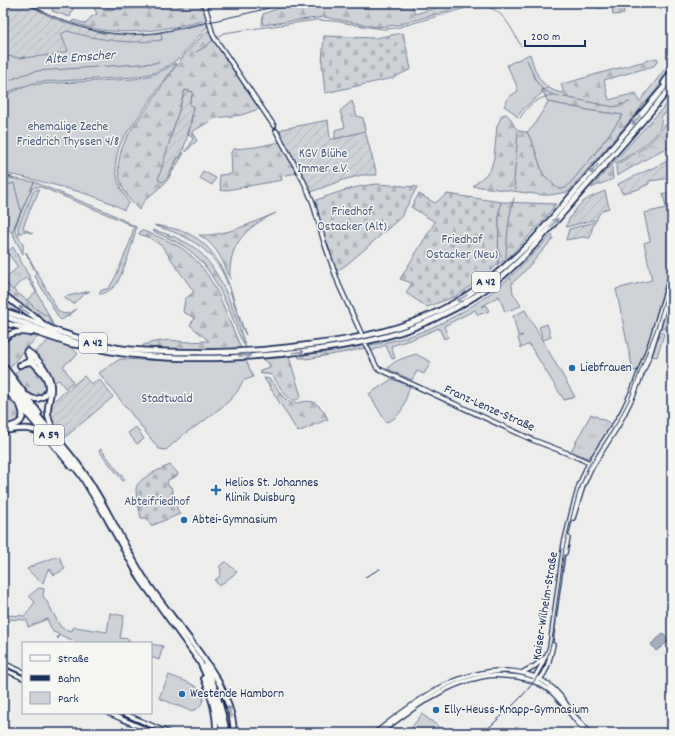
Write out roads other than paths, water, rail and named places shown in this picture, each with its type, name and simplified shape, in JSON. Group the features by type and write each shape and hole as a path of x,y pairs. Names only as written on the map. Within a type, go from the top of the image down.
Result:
{"highway":[{"path":"662,90 672,72"},
{"name":"A 42","path":"258,353 332,342 390,330 421,319 463,298 501,271 535,238 672,78"},
{"name":"A 42","path":"3,316 85,346 140,353 168,352 229,355 290,353 337,346 392,335 433,320 466,302 493,284 520,260 672,86"},
{"path":"653,109 672,91"},
{"path":"3,294 37,318 43,331"},
{"name":"A 42","path":"3,311 24,318 43,331 140,353"},
{"path":"3,323 43,331 52,338 71,344 85,346"},
{"path":"3,340 7,335 16,332 43,331"},
{"path":"7,383 31,398 42,398 47,392 48,385 46,380 42,372 28,355 27,351 30,353 45,370 50,379 51,390 47,412 54,431"},
{"path":"20,365 28,362 35,363"},
{"path":"3,365 4,374"},
{"name":"A 59","path":"4,374 7,383 90,488 141,580 206,665 220,701 225,732"},
{"path":"7,383 20,406 90,488"},
{"name":"A 59","path":"7,383 75,460 106,507 144,578 192,647"},
{"path":"24,393 75,460"},
{"path":"3,428 20,423 23,416 20,406"},
{"path":"3,428 30,429 49,439"},
{"path":"192,647 210,694 216,733"},
{"path":"192,647 205,659 223,692 233,721 233,733"}],"main road":[{"path":"203,3 207,11 214,38 274,126 274,131 276,130 305,184 313,203 324,242 339,285 361,333"},
{"name":"Kaiser-Wilhelm-Straße","path":"552,640 535,679 540,680 548,664 552,640 556,611 565,555 571,524 583,486 592,464 618,419 633,389 651,341 672,272"},
{"name":"Kaiser-Wilhelm-Straße","path":"592,464 620,421 634,394 650,354 672,282"},
{"name":"Franz-Lenze-Straße","path":"366,345 377,368 533,440 592,464"},
{"path":"522,673 539,664 547,653"},
{"path":"3,663 22,672"},
{"path":"3,669 22,678"},
{"path":"376,733 415,703 435,690 456,680 491,671 522,673 535,679 554,694 575,720 584,729 590,732"},
{"path":"544,672 545,678 550,685 590,732"},
{"path":"380,733 424,702 462,682 495,675 535,679"},
{"path":"540,680 550,685"},
{"path":"110,714 154,733"},
{"path":"125,714 169,733"}],"water":[{"path":"663,634 669,641 656,651 651,644"}],"waterway":[{"path":"255,6 258,3"},
{"name":"Alte Emscher","path":"217,37 224,33 316,20 334,21 384,29 396,28 469,7 479,6 488,7 495,10 502,16 521,46"},
{"name":"Alte Emscher","path":"196,52 213,40"},
{"name":"Alte Emscher","path":"527,60 539,85 543,90 554,95 614,107 630,102"},
{"name":"Alte Emscher","path":"3,83 37,71 155,63 160,61"},
{"path":"520,118 526,109 533,103 552,95"},
{"path":"516,189 514,181 518,132"},
{"path":"3,188 4,186 14,183 21,211 14,227"},
{"path":"506,258 507,235 514,198"}],"tram line":[{"path":"483,733 526,692 535,680 548,655 552,640 564,548 578,492 588,467 618,421 629,400 656,328 672,274"},
{"path":"3,666 22,675"},
{"path":"120,714 148,728 162,733"}],"railway":[{"path":"27,3 73,24 88,29 120,34 155,33 209,22 286,3"},
{"path":"3,176 12,177"},
{"path":"365,577 380,569"}],"place":[{"name":"Liebfrauen","path":"572,368"},
{"name":"Helios St. Johannes Klinik Duisburg","path":"216,490"},
{"name":"Abtei-Gymnasium","path":"184,520"},
{"name":"Westende Hamborn","path":"182,694"},
{"name":"Elly-Heuss-Knapp-Gymnasium","path":"436,710"}],"park label":[{"name":"ehemalige Zeche Friedrich Thyssen 4/8","path":"68,134"},
{"name":"KGV Blühe Immer e.V.","path":"323,162"},
{"name":"Friedhof Ostacker (Alt)","path":"352,220"},
{"name":"Friedhof Ostacker (Neu)","path":"462,248"},
{"name":"Stadtwald","path":"167,399"},
{"name":"Abteifriedhof","path":"157,502"}]}
